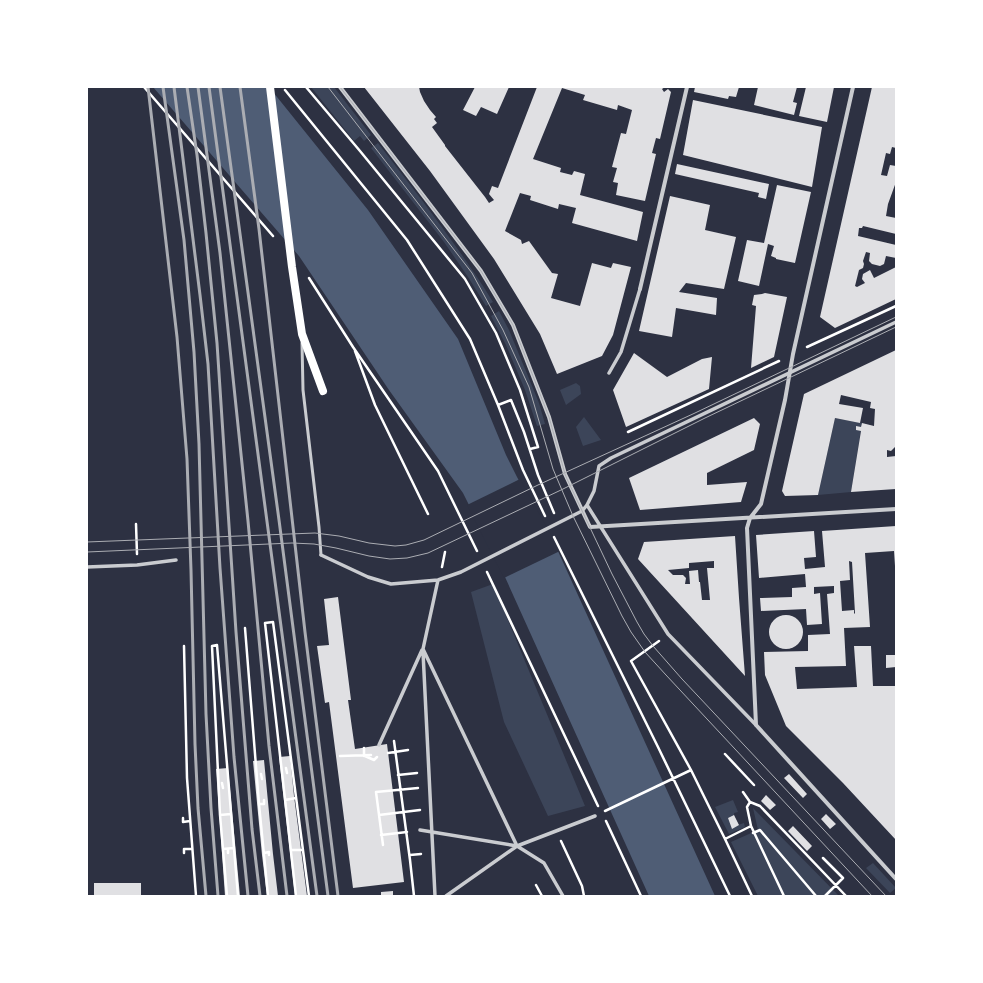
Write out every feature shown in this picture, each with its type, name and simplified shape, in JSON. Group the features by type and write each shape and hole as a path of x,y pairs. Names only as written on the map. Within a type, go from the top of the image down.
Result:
{"main road":[{"path":"270,87 292,267 302,334 323,391"}],"street":[{"path":"340,87 481,271 513,325 549,417 565,474 590,527 896,509"},
{"path":"609,373 621,352 640,289 687,87"},
{"path":"756,725 747,528 750,518 761,504 853,87"},
{"path":"321,555 368,577 391,584 438,580 461,572 582,511 594,492 599,466 611,458 896,322"},
{"path":"587,505 668,634 756,725 896,879"},
{"path":"87,567 137,565 176,560"},
{"path":"379,745 422,649 438,580"},
{"path":"422,649 516,846"},
{"path":"422,649 435,896"},
{"path":"446,896 516,846 595,816"},
{"path":"420,830 516,846 544,863 563,896"}],"lane":[{"path":"302,334 303,390 321,555"}],"path":[{"path":"144,87 277,241"},
{"path":"282,87 407,240 470,339 498,405 520,463 546,518"},
{"path":"306,87 360,151 464,280 496,333 520,390 538,447 530,449"},
{"path":"308,277 438,471 479,556"},
{"path":"628,432 896,306"},
{"path":"354,347 375,405 428,514"},
{"path":"498,405 511,400 524,432 538,475 558,523"},
{"path":"534,478 538,475"},
{"path":"136,524 137,565"},
{"path":"552,532 730,896"},
{"path":"486,570 600,810"},
{"path":"296,896 265,623 273,622 309,896"},
{"path":"246,628 259,804 268,896"},
{"path":"668,634 631,661 691,770 726,839 752,896"},
{"path":"227,896 220,815 212,646 217,645 238,896"},
{"path":"184,646 187,778 196,896"},
{"path":"391,721 403,812 408,832 414,896"},
{"path":"364,748 364,756"},
{"path":"388,753 408,750"},
{"path":"364,756 373,752"},
{"path":"725,754 754,785"},
{"path":"340,756 364,756 374,759"},
{"path":"286,768 287,773"},
{"path":"595,816 691,770"},
{"path":"262,774 262,779"},
{"path":"398,775 411,774"},
{"path":"222,783 223,788"},
{"path":"383,845 376,792 413,788"},
{"path":"743,792 750,802 760,806 846,896"},
{"path":"285,800 296,798"},
{"path":"259,804 264,804 264,800"},
{"path":"750,802 747,807 753,833 784,896"},
{"path":"225,810 226,814"},
{"path":"379,815 417,810"},
{"path":"220,815 231,814"},
{"path":"604,817 641,896"},
{"path":"183,818 183,822 190,821"},
{"path":"726,839 751,826"},
{"path":"556,830 582,886 584,896"},
{"path":"753,833 760,830 816,896"},
{"path":"381,835 408,832"},
{"path":"184,853 184,849 192,848"},
{"path":"223,849 234,848"},
{"path":"228,849 228,854"},
{"path":"291,850 303,850"},
{"path":"264,853 269,852 269,855"},
{"path":"410,855 423,853"},
{"path":"823,858 843,878 825,896"},
{"path":"536,886 542,896"}],"shaded area":[{"path":"153,87 269,87 368,210 458,339 506,455 557,549 715,896 649,896 505,577 463,493 389,390 299,256"},
{"path":"311,87 334,87 371,135 364,141 360,136 354,141"},
{"path":"378,143 452,241 493,302 486,306 444,242 371,148"},
{"path":"499,311 509,330 539,403 545,424 537,426 525,390 506,345 491,316"},
{"path":"576,383 580,386 581,394 566,405 560,390"},
{"path":"584,417 601,440 583,446 576,427"},
{"path":"835,418 862,423 851,492 818,495"},
{"path":"493,584 585,806 548,816 504,722 471,592"},
{"path":"733,800 738,812 734,813 734,815 738,825 744,823 745,827 729,834 715,807"},
{"path":"753,808 839,896 758,896 731,842 758,830"},
{"path":"873,863 896,888 890,893 866,868"}],"pier":[{"path":"520,479 560,551 504,578 467,505"}],"building":[{"path":"364,87 419,87 424,101 436,117 434,119 437,123 432,127 489,203 494,200 489,194 492,186 498,188 537,87 665,87 662,89 664,92 668,89 671,92 660,139 656,138 652,153 656,154 645,201 616,195 618,183 613,182 617,168 612,167 621,133 626,134 632,110 618,105 617,110 583,100 585,95 562,88 533,159 561,168 560,172 572,175 574,171 585,174 580,195 643,212 637,241 572,223 576,208 559,204 558,209 530,200 531,196 520,193 505,231 521,240 522,244 529,241 552,273 558,274 551,298 580,306 592,263 611,268 613,263 631,267 613,335 602,356 557,374 540,334 494,259 430,171"},
{"path":"475,87 509,87 497,114 481,107 476,116 463,110"},
{"path":"695,87 739,87 736,97 729,96 728,99 694,92"},
{"path":"758,87 797,87 793,102 797,103 794,115 754,105"},
{"path":"806,87 834,87 827,122 799,116"},
{"path":"872,87 896,87 896,148 892,147 890,154 886,153 881,175 887,176 890,165 896,166 896,182 888,204 886,216 896,218 896,234 863,226 862,228 859,228 858,236 896,245 896,258 886,256 884,264 880,266 872,264 869,261 870,253 866,252 863,261 863,268 859,270 855,286 857,287 865,283 862,279 863,274 870,270 874,278 896,267 896,299 835,328 820,317"},
{"path":"693,100 822,127 812,187 683,155"},
{"path":"677,164 769,184 766,199 758,197 759,193 675,174"},
{"path":"777,185 811,192 795,263 776,259 771,256 774,246 768,244 759,286 738,281 747,240 764,243"},
{"path":"670,196 710,205 705,230 736,237 724,289 686,283 679,292 717,298 716,315 676,308 672,337 639,331"},
{"path":"765,293 787,297 774,357 751,368 756,306 752,305 754,295"},
{"path":"896,350 896,436 895,447 891,451 887,450 887,457 896,456 896,489 851,492 861,431 856,430 856,426 861,427 862,423 874,426 875,409 870,408 871,402 841,395 839,404 863,408 860,423 835,418 818,495 785,496 782,491 804,394"},
{"path":"634,353 667,377 702,359 712,357 709,389 626,427 613,390"},
{"path":"754,418 760,424 754,450 707,473 707,485 747,482 741,502 640,510 629,478"},
{"path":"896,526 896,566 894,551 865,553 870,627 844,628 846,666 795,667 797,689 857,687 854,646 871,646 873,686 896,686 896,840 843,783 786,726 765,675 764,652 808,651 808,635 830,634 827,594 834,593 834,586 814,587 814,594 820,593 822,624 807,625 806,609 761,611 760,598 792,597 792,588 806,587 805,574 759,578 756,535 814,531 816,557 804,558 805,569 825,567 822,531","holes":["849,561 852,562 855,613 854,614 854,610 842,611 840,581 850,580"]},
{"path":"735,536 745,676 638,559 644,542","holes":["714,561 714,568 707,568 710,600 702,600 698,570 689,571 690,584 685,584 686,578 683,575 673,575 668,570 689,568 689,563"]},
{"path":"338,597 351,700 348,700 355,749 387,744 404,882 353,888 329,702 325,703 317,646 329,645 324,599"},
{"path":"789,615 798,620 802,625 802,639 798,644 793,648 783,649 779,648 770,639 769,629 770,625 779,616"},
{"path":"886,655 896,655 896,667 886,668"},
{"path":"290,756 307,896 295,896 279,757"},
{"path":"264,760 278,896 267,896 262,855 253,761"},
{"path":"228,768 240,896 225,896 216,769"},
{"path":"789,774 807,794 803,798 784,778"},
{"path":"766,795 776,805 770,810 761,801"},
{"path":"826,814 836,824 830,829 821,819"},
{"path":"734,815 739,825 732,829 728,818"},
{"path":"793,826 812,846 807,851 788,831"},
{"path":"94,883 141,883 141,896 94,896"},
{"path":"393,891 393,896 381,896 381,892"}],"tram line":[{"path":"328,87 472,273 503,330 529,387 553,469 573,516 631,632 645,652 872,896"},
{"path":"340,87 481,271 513,325 549,417 567,479 612,574 644,634 682,679 886,896"},
{"path":"87,542 315,533 339,536 369,543 395,546 406,545 424,540 896,317"},
{"path":"87,552 292,543 314,544 390,559 407,558 428,553 896,327"}],"railway":[{"path":"148,87 177,337 187,459 195,744 198,808 206,896"},
{"path":"163,87 184,240 194,352 199,444 206,714 218,896"},
{"path":"174,87 208,364 220,568 234,757 248,896"},
{"path":"187,87 197,155 217,343 236,632 252,829 260,896"},
{"path":"198,87 220,253 248,521 269,746 287,896"},
{"path":"209,87 317,896"},
{"path":"220,87 328,896"},
{"path":"240,87 259,229 305,632 338,896"}]}
